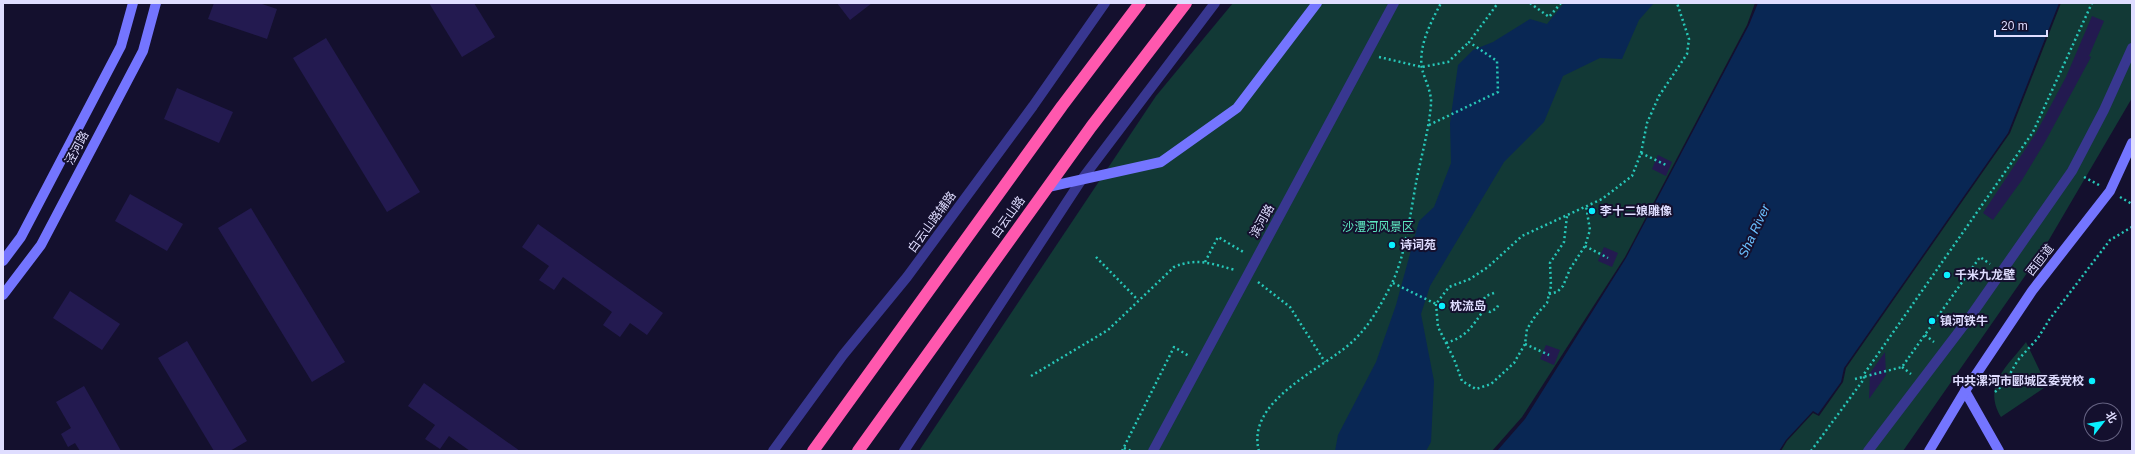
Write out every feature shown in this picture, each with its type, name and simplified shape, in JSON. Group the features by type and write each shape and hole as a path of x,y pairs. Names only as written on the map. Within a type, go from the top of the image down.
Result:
{"highway":[{"name":"白云山路","path":"813,451 1062,106 1140,3"},
{"name":"白云山路","path":"858,451 1048,187 1186,3"}],"street":[{"name":"泾河路","path":"3,261 21,237 120,46 133,3"},
{"name":"泾河路","path":"3,296 41,245 143,51 156,3"},
{"name":"白云山路辅路","path":"773,451 843,355 912,271 1033,106 1105,3"},
{"path":"904,451 1082,179 1215,3"},
{"path":"1048,187 1160,162 1236,108 1317,3"},
{"name":"滨河路","path":"1152,451 1394,3"},
{"path":"1868,451 1970,317 2072,171 2104,110 2132,48"},
{"name":"西匝道","path":"1929,451 1965,391 2032,291 2110,191 2132,143"},
{"path":"1965,391 1999,451"}],"path":[{"path":"1259,451 1256,441 1261,421 1275,401 1292,385 1353,341 1376,314 1392,283 1403,247 1429,126 1431,101 1422,67 1428,29 1441,3"},
{"path":"1368,53 1422,67 1448,62 1469,42 1498,3"},
{"path":"1530,3 1549,17 1561,3"},
{"path":"1567,216 1564,242 1550,263 1549,294 1547,303 1536,315 1527,329 1525,344 1514,363 1491,384 1476,389 1462,381 1438,328 1436,304 1449,287 1470,279 1488,267 1522,236 1602,199 1632,176 1641,153 1647,123 1659,96 1687,54 1689,39 1677,3"},
{"path":"1811,451 1864,379 2033,132 2092,3"},
{"path":"1429,126 1498,92 1497,62 1469,42"},
{"path":"1641,153 1666,165"},
{"path":"2072,171 2110,191"},
{"path":"1549,294 1557,292 1563,286 1570,269 1585,246 1590,230 1586,206"},
{"path":"1995,392 2004,384 2018,360 2038,338 2049,320 2110,240 2132,227"},
{"path":"1205,262 1218,237 1256,259"},
{"path":"1585,246 1608,258"},
{"path":"1096,257 1138,300"},
{"path":"1855,379 1902,367 1980,257"},
{"path":"1031,376 1108,330 1174,267 1188,262 1205,262 1248,273 1290,307 1325,362"},
{"path":"1392,283 1436,304"},
{"path":"1446,343 1460,339 1473,326 1483,311 1482,303 1486,296 1494,294"},
{"path":"1483,311 1490,312 1497,308 1499,302"},
{"path":"1525,344 1549,355"},
{"path":"1131,451 1123,450 1174,347 1200,362"}],"green space":[{"name":"沙澧河风景区","path":"1233,3 1755,3 1747,25 1625,257 1522,417 1492,451 919,451 1156,96"},
{"path":"2061,3 2132,3 2132,98 2043,250 1903,451 1781,451 1787,441 1813,413 1819,416 1843,382 1846,368 2010,133"},
{"path":"2026,342 2047,386 2001,417 1996,406 1994,395 1999,377"}],"water":[{"path":"1564,3 1654,3 1639,20 1622,59 1600,58 1563,76 1544,122 1504,162 1430,286 1421,314 1434,381 1431,442 1426,451 1335,451 1338,435 1376,362 1396,305 1419,221 1434,207 1451,163 1450,123 1458,65 1473,50 1493,42 1530,19 1547,24"},
{"name":"Sha River","path":"1758,3 2059,3 2008,133 1844,368 1841,382 1818,414 1813,411 1786,440 1779,451 1497,451 1525,419 1626,258 1749,25"}],"building":[{"path":"214,3 259,3 277,9 267,39 208,19"},
{"path":"429,3 474,3 495,37 462,57"},
{"path":"837,3 872,3 850,20"},
{"path":"2092,16 2104,21 2089,56 2091,57 2045,142 2022,180 1993,220 1983,213 2036,133 2066,77"},
{"path":"326,38 420,192 387,212 293,58"},
{"path":"177,88 233,112 219,143 164,119"},
{"path":"1658,155 1672,162 1666,176 1652,169"},
{"path":"130,194 183,224 167,251 115,221"},
{"path":"251,208 345,362 312,382 218,228"},
{"path":"538,224 663,313 647,335 630,323 620,337 603,325 612,312 563,277 554,290 539,280 549,266 522,247"},
{"path":"1604,247 1618,253 1612,267 1598,261"},
{"path":"70,291 120,324 102,350 53,318"},
{"path":"187,341 247,441 230,451 214,451 158,358"},
{"path":"1546,345 1560,350 1554,365 1540,359"},
{"path":"1885,352 1886,375 1869,399 1870,373"},
{"path":"424,383 520,451 470,451 449,436 440,449 425,439 435,425 408,406"},
{"path":"84,386 121,451 80,451 75,443 68,447 61,434 71,428 56,402"}],"place":[{"name":"李十二娘雕像","path":"1592,211"},
{"name":"诗词苑","path":"1392,245"},
{"name":"千米九龙壁","path":"1947,275"},
{"name":"枕流岛","path":"1442,306"},
{"name":"镇河铁牛","path":"1932,321"},
{"name":"中共漯河市郾城区委党校","path":"2092,381"}]}
